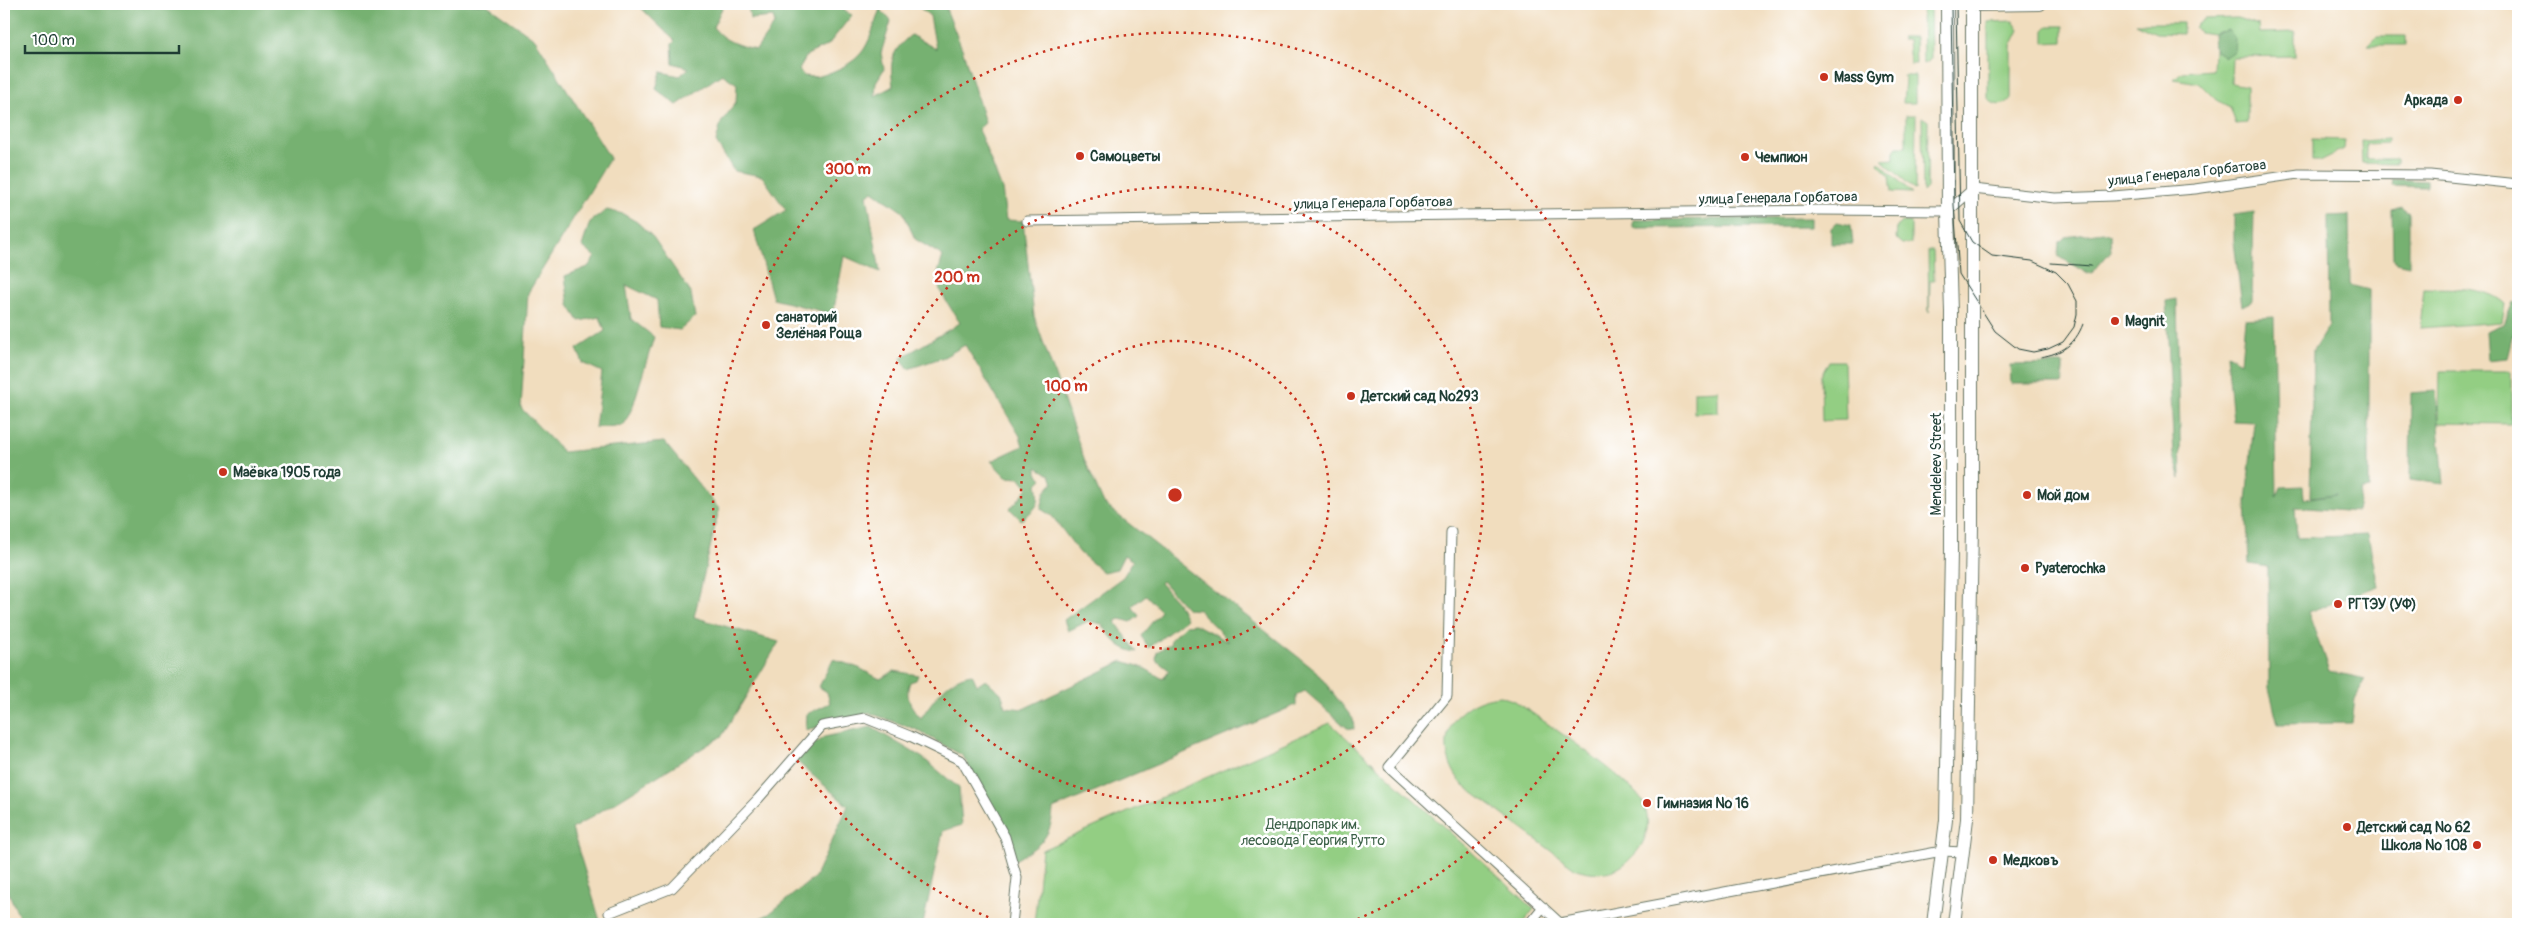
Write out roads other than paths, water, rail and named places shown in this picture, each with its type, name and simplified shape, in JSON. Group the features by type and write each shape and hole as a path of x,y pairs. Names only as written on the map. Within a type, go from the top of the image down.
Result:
{"main road":[{"name":"Mendeleev Street","path":"1933,924 1946,820 1951,552 1951,312 1948,211 1947,4"},
{"path":"1954,924 1967,819 1971,585 1972,4 2040,4"}],"street":[{"name":"улица Генерала Горбатова","path":"1973,189 2054,198 2113,196 2195,189 2299,174 2430,176 2518,184"},
{"path":"1948,211 1973,189"},
{"name":"улица Генерала Горбатова","path":"1027,220 1820,210 1948,211"},
{"path":"1451,532 1447,696 1389,767 1560,923 1942,851 1963,852"},
{"path":"609,913 672,888 758,799 822,726 865,718 962,760 1005,837 1017,878 1012,924"},
{"path":"1529,924 1542,907"}],"tram line":[{"path":"1951,4 1954,205 1959,274 1995,331 2018,349 2033,352 2048,349 2063,342 2074,327 2077,301 2068,284 2056,272 2032,261 1992,256 1972,242 1960,221 1956,4"},
{"path":"2051,263 2091,266"},
{"path":"2041,357 2067,347 2072,343 2083,324"}],"place":[{"name":"Mass Gym","path":"1824,77"},
{"name":"Аркада","path":"2458,100"},
{"name":"Самоцветы","path":"1080,156"},
{"name":"Чемпион","path":"1745,157"},
{"name":"Magnit","path":"2115,321"},
{"name":"санаторий Зелёная Роща","path":"766,325"},
{"name":"Детский сад №293","path":"1351,396"},
{"name":"Маёвка 1905 года","path":"223,472"},
{"name":"Мой дом","path":"2027,495"},
{"name":"Pyaterochka","path":"2025,568"},
{"name":"РГТЭУ (УФ)","path":"2338,604"},
{"name":"Гимназия № 16","path":"1647,803"},
{"name":"Детский сад № 62","path":"2347,827"},
{"name":"Школа № 108","path":"2477,845"},
{"name":"Медковъ","path":"1993,860"}],"park label":[{"name":"Дендропарк им. лесовода Георгия Рутто","path":"1313,832"}]}
